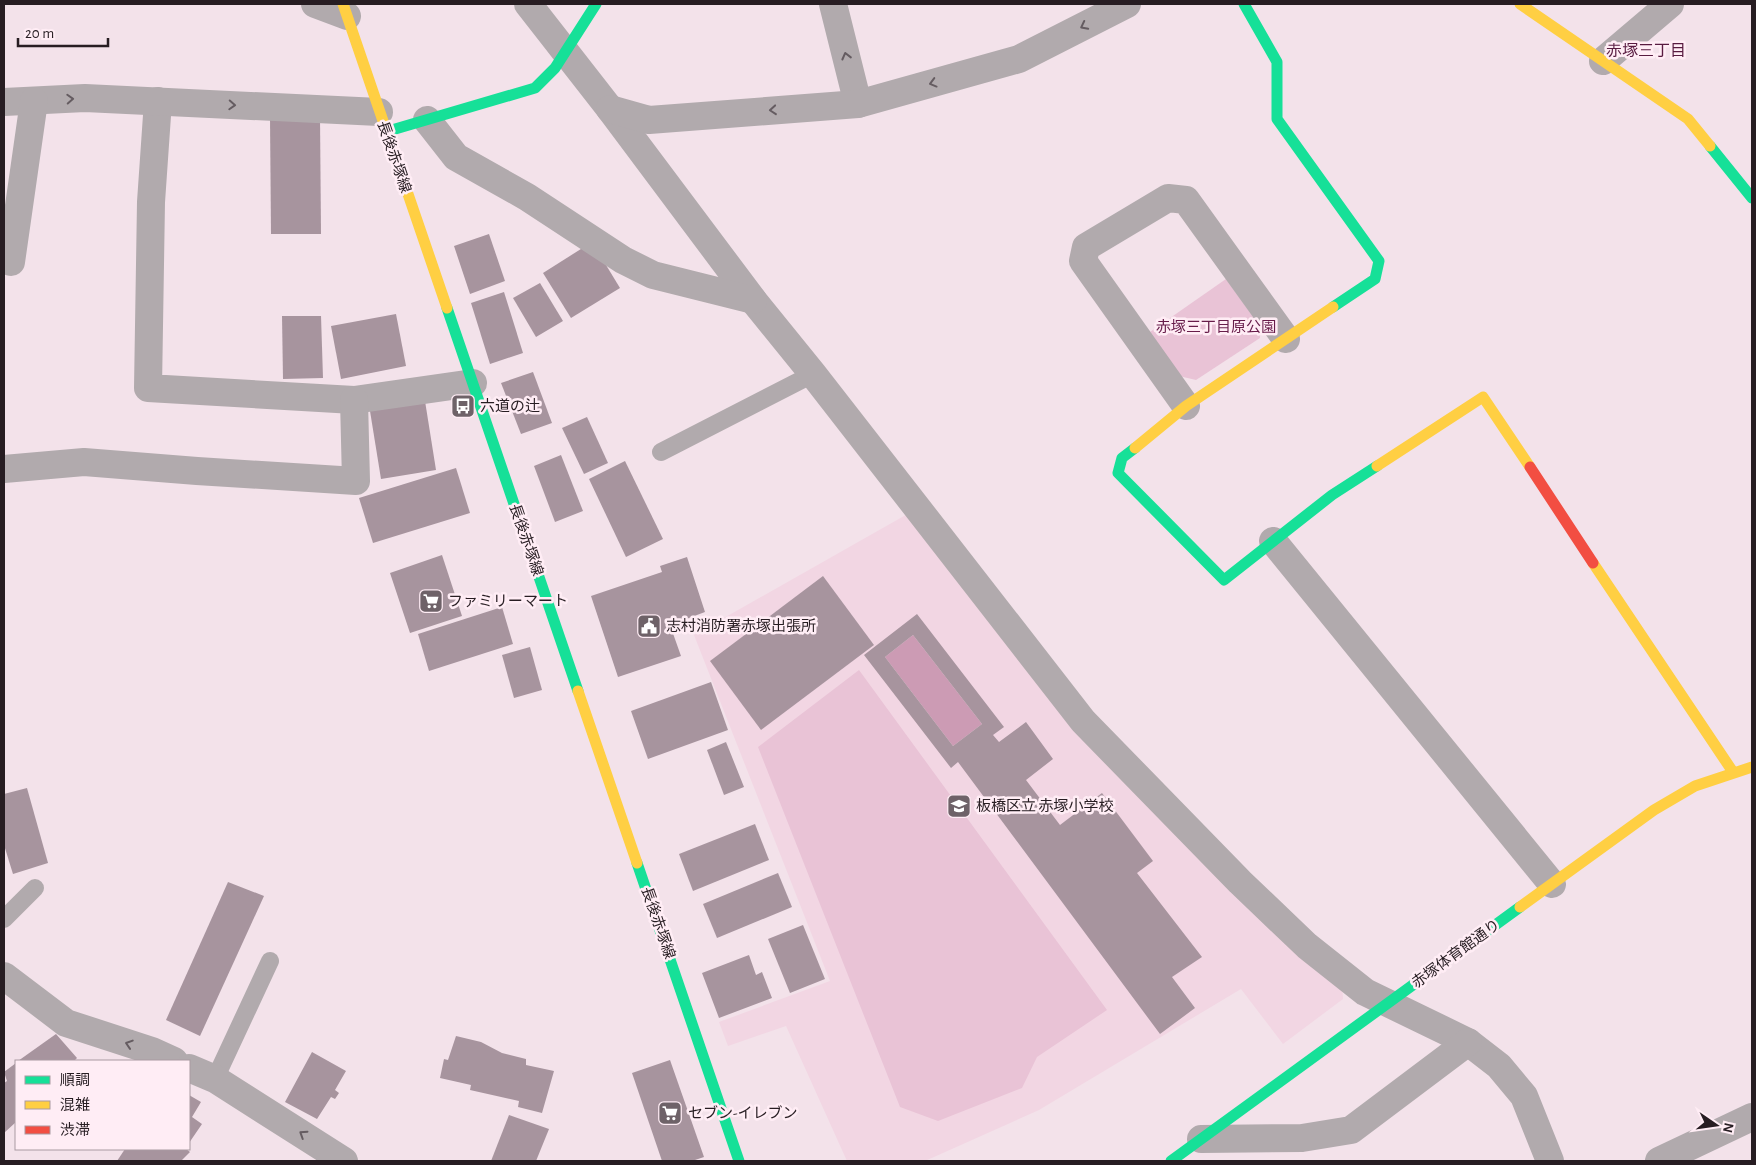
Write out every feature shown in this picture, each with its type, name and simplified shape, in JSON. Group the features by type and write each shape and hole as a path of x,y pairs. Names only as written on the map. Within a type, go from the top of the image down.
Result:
{"street":[{"path":"315,4 345,10"},
{"path":"528,4 610,109 753,300 1084,721 1240,882 1307,946 1365,992 1468,1042 1499,1066 1524,1096 1549,1160"},
{"path":"4,102 86,98 158,101 382,122 427,120 535,88 549,75 596,4"},
{"path":"833,4 858,104"},
{"path":"610,109 649,120 858,104 1019,59 1127,4"},
{"path":"1244,4 1277,62 1276,119 1379,261 1375,279 1186,406 1122,458 1118,473 1224,580 1332,496 1483,397 1733,772"},
{"path":"1520,4 1688,119 1752,198"},
{"path":"1603,61 1670,4"},
{"name":"長後赤塚線","path":"345,10 739,1161"},
{"path":"10,262 34,100"},
{"path":"158,101 151,202 148,388 354,400 473,383"},
{"path":"427,120 456,158 527,197 623,260 654,275 753,300"},
{"path":"1186,406 1083,261 1086,248 1168,198 1186,200 1286,339"},
{"path":"4,469 84,462 197,472 356,480 354,400"},
{"path":"1273,541 1552,884"},
{"name":"赤塚体育館通り","path":"1186,1153 1388,1003 1654,810 1695,786 1752,767"},
{"path":"4,976 66,1023 152,1051 172,1060"},
{"path":"1186,1153 1300,1142 1351,1130 1468,1042"},
{"path":"190,1068 215,1079 344,1161"},
{"path":"1659,1161 1752,1117"}],"lane":[{"path":"661,452 813,374"},
{"path":"4,918 35,888"},
{"path":"215,1079 270,961"}],"shaded area":[{"name":"板橋区立 赤塚小学校","path":"911,512 1078,724 1342,984 1343,999 1283,1044 1241,989 1039,1110 925,1161 847,1161 786,1026 728,1046 719,1022 830,981 694,635"},
{"path":"913,635 982,724 953,746 885,657"}],"green space":[{"name":"赤塚三丁目原公園","path":"1226,279 1259,325 1260,338 1196,380 1179,376 1150,332"},
{"path":"859,670 1107,1010 1037,1057 1022,1088 938,1121 900,1107 758,747"}],"building":[{"path":"320,117 321,234 271,234 270,118"},
{"path":"489,234 505,281 470,294 454,246"},
{"path":"592,242 620,288 571,318 543,273"},
{"path":"540,283 563,321 536,337 513,298"},
{"path":"504,292 523,353 490,364 471,303"},
{"path":"396,314 406,366 341,379 331,326"},
{"path":"282,316 321,316 323,378 283,379"},
{"path":"533,372 552,423 521,434 501,383"},
{"path":"425,401 436,470 381,479 370,411"},
{"path":"587,417 608,463 584,474 562,428"},
{"path":"561,455 583,511 555,522 534,466"},
{"path":"625,461 663,539 626,557 589,479"},
{"path":"456,468 470,513 373,543 359,498"},
{"path":"442,555 462,616 410,633 390,573"},
{"path":"687,557 705,612 670,625 681,656 618,677 591,596 662,572 660,566"},
{"path":"823,576 874,645 761,730 710,661"},
{"path":"502,607 513,644 429,671 418,634"},
{"path":"917,614 1004,727 993,735 999,742 1026,722 1053,759 1026,780 1060,825 1102,793 1153,861 1137,873 1202,957 1172,977 1195,1008 1160,1034 958,762 951,768 864,655","holes":["913,635 982,724 953,746 885,657"]},
{"path":"530,647 542,690 514,698 502,655"},
{"path":"711,682 728,730 648,759 631,711"},
{"path":"726,742 744,787 724,795 707,750"},
{"path":"27,788 48,863 13,874 4,845 4,794"},
{"path":"755,824 769,860 693,891 679,854"},
{"path":"778,873 792,907 717,938 703,904"},
{"path":"228,882 264,896 200,1036 166,1020"},
{"path":"803,925 825,979 790,993 768,939"},
{"path":"749,955 756,975 762,972 772,998 719,1018 702,973"},
{"path":"56,1034 77,1058 75,1060 19,1060"},
{"path":"456,1036 481,1042 502,1053 526,1059 526,1065 554,1071 542,1113 518,1107 519,1101 470,1090 471,1085 440,1078 444,1059 448,1060"},
{"path":"312,1052 346,1071 335,1090 339,1093 335,1099 331,1097 317,1119 285,1102"},
{"path":"670,1060 704,1157 692,1161 662,1161 632,1073"},
{"path":"15,1064 15,1123 4,1133 4,1083 7,1081 4,1072"},
{"path":"190,1096 201,1102 192,1117 202,1124 190,1142"},
{"path":"509,1115 549,1129 536,1161 491,1161"},
{"path":"124,1150 187,1150 190,1152 181,1161 117,1161"}],"traffic: fast":[{"path":"385,132 535,88 555,68 596,4"},
{"path":"1244,4 1277,62 1277,119 1379,261 1375,279 1333,307"},
{"path":"1710,146 1752,198"},
{"path":"447,308 578,691"},
{"path":"1135,448 1122,458 1118,473 1224,580 1332,495 1377,466"},
{"path":"637,863 739,1161"},
{"path":"1171,1161 1520,907"}],"traffic: slow":[{"path":"343,4 447,308"},
{"path":"1520,4 1688,119 1710,146"},
{"path":"1135,448 1186,406 1333,307"},
{"path":"1377,466 1483,397 1530,467"},
{"path":"1593,563 1733,772"},
{"path":"578,691 637,863"},
{"path":"1520,907 1654,810 1695,786 1752,767"}],"traffic: jam":[{"path":"1530,467 1593,563"}],"place":[{"name":"六道の辻","path":"463,406"},
{"name":"ファミリーマート","path":"431,601"},
{"name":"志村消防署赤塚出張所","path":"649,626"},
{"name":"板橋区立 赤塚小学校","path":"959,806"},
{"name":"セブン-イレブン","path":"670,1113"}],"district":[{"name":"赤塚三丁目","path":"1646,51"}]}
